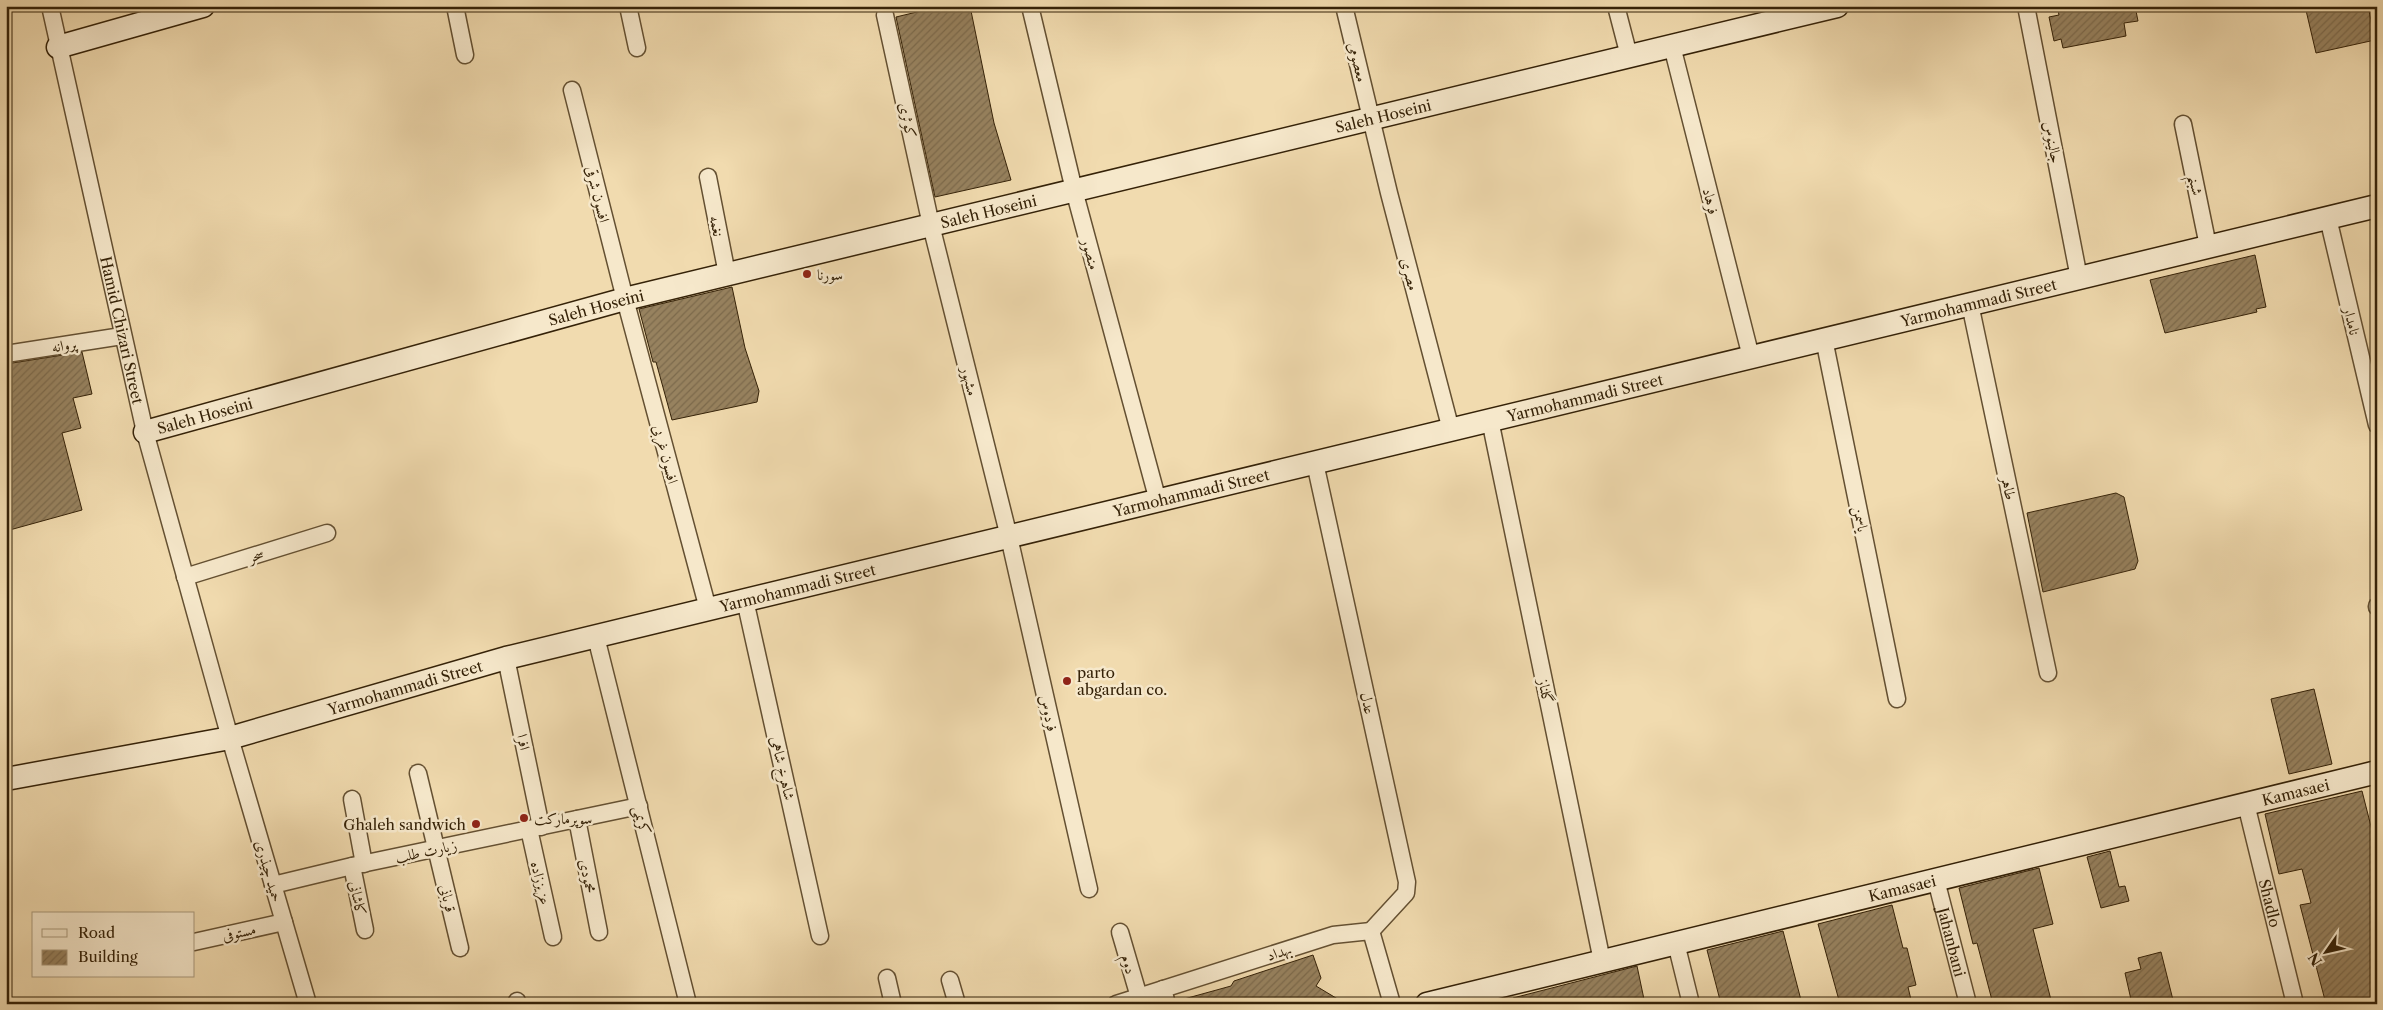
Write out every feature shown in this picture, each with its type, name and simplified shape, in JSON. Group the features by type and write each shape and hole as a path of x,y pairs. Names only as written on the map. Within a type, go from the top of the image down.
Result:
{"street":[{"name":"Hamid Chizari Street","path":"50,6 122,336 145,432 230,738"},
{"path":"58,48 203,6"},
{"path":"455,6 465,55"},
{"path":"628,6 637,48"},
{"name":"منصور","path":"1030,6 1074,190 1158,501"},
{"name":"معصومی","path":"1344,6 1372,118"},
{"path":"1616,6 1629,56"},
{"name":"جالینوس","path":"2026,6 2079,278"},
{"name":"Saleh Hoseini","path":"145,432 625,299 1834,7"},
{"name":"کوثری","path":"885,15 931,225"},
{"name":"فرهاد","path":"1672,46 1751,357"},
{"name":"افسون شرقی","path":"572,90 625,299"},
{"name":"مصری","path":"1372,118 1389,193 1451,430"},
{"name":"شبنم","path":"2184,124 2208,246"},
{"name":"نغمه","path":"708,177 727,274"},
{"name":"Yarmohammadi Street","path":"6,779 230,738 506,658 2377,206"},
{"name":"نامدار","path":"2328,218 2377,425"},
{"name":"مشهور","path":"931,225 1009,537"},
{"name":"افسون غربی","path":"625,299 708,609"},
{"name":"طاهر","path":"1970,304 2048,673"},
{"name":"پروانه","path":"6,354 122,336"},
{"name":"یاسمن","path":"1824,339 1897,699"},
{"name":"گلناز","path":"1490,420 1602,961"},
{"name":"عدل","path":"1315,462 1407,882 1406,893 1371,931"},
{"name":"سحر","path":"185,577 327,533"},
{"name":"فردوس","path":"1009,537 1089,889"},
{"name":"شاهرخ شاهی","path":"746,600 820,936"},
{"name":"کریمی","path":"596,636 688,1004"},
{"name":"افرا","path":"506,658 535,828"},
{"name":"حمید چیذری","path":"230,738 308,1004"},
{"name":"Kamasaei","path":"1434,1003 2377,772"},
{"name":"قربانی","path":"418,773 460,948"},
{"name":"کاشانی","path":"352,799 365,930"},
{"name":"Shadlo","path":"2246,804 2295,1004"},
{"name":"زیارت طلب","path":"273,886 358,865 639,806"},
{"name":"محمودی","path":"577,819 599,932"},
{"name":"عزیززاده","path":"535,828 553,937"},
{"name":"Jahanbani","path":"1936,880 1968,1004"},
{"name":"مستوفی","path":"195,942 284,922"},
{"path":"1371,931 1392,1004"},
{"name":"بهداد","path":"1116,1004 1139,996 1165,996 1333,935 1371,931"},
{"name":"دوم","path":"1120,932 1139,996"},
{"path":"1676,943 1691,1004"},
{"path":"887,978 894,1004"},
{"path":"950,980 957,1004"}],"building":[{"path":"942,6 970,6 994,123 1011,180 935,197 896,17"},
{"path":"2057,6 2135,6 2138,21 2124,23 2126,36 2063,48 2061,39 2054,41 2049,17 2059,15"},
{"path":"2305,6 2368,6 2375,40 2316,53"},
{"path":"2255,255 2266,307 2256,309 2257,312 2165,333 2150,280"},
{"path":"732,287 745,348 759,391 757,402 672,420 656,362 653,362 639,309"},
{"path":"82,352 92,394 73,398 81,428 62,433 82,510 6,531 6,461 12,460 6,438 6,364"},
{"path":"2116,493 2124,497 2138,561 2135,569 2043,592 2027,513"},
{"path":"2314,689 2332,764 2289,774 2271,699"},
{"path":"2362,791 2377,850 2372,852 2377,870 2377,1004 2326,1004 2300,905 2311,903 2302,869 2279,874 2265,814"},
{"path":"2110,851 2119,887 2125,886 2129,901 2101,908 2087,857"},
{"path":"2039,868 2053,924 2033,929 2052,1004 1993,1004 1977,943 1973,944 1959,888"},
{"path":"1892,905 1903,948 1907,948 1916,985 1908,987 1912,1004 1840,1004 1818,924"},
{"path":"1783,931 1802,1004 1721,1004 1707,950"},
{"path":"2161,952 2174,1004 2132,1004 2125,973 2141,969 2138,958"},
{"path":"1313,955 1321,978 1316,986 1346,1004 1185,1004 1184,999 1231,986 1234,981"},
{"path":"1637,966 1645,1004 1514,1004 1513,998"}],"place":[{"name":"سورنا","path":"807,274"},
{"name":"parto abgardan co.","path":"1067,681"},
{"name":"سوپرمارکت","path":"524,818"},
{"name":"Ghaleh sandwich","path":"476,824"}]}
